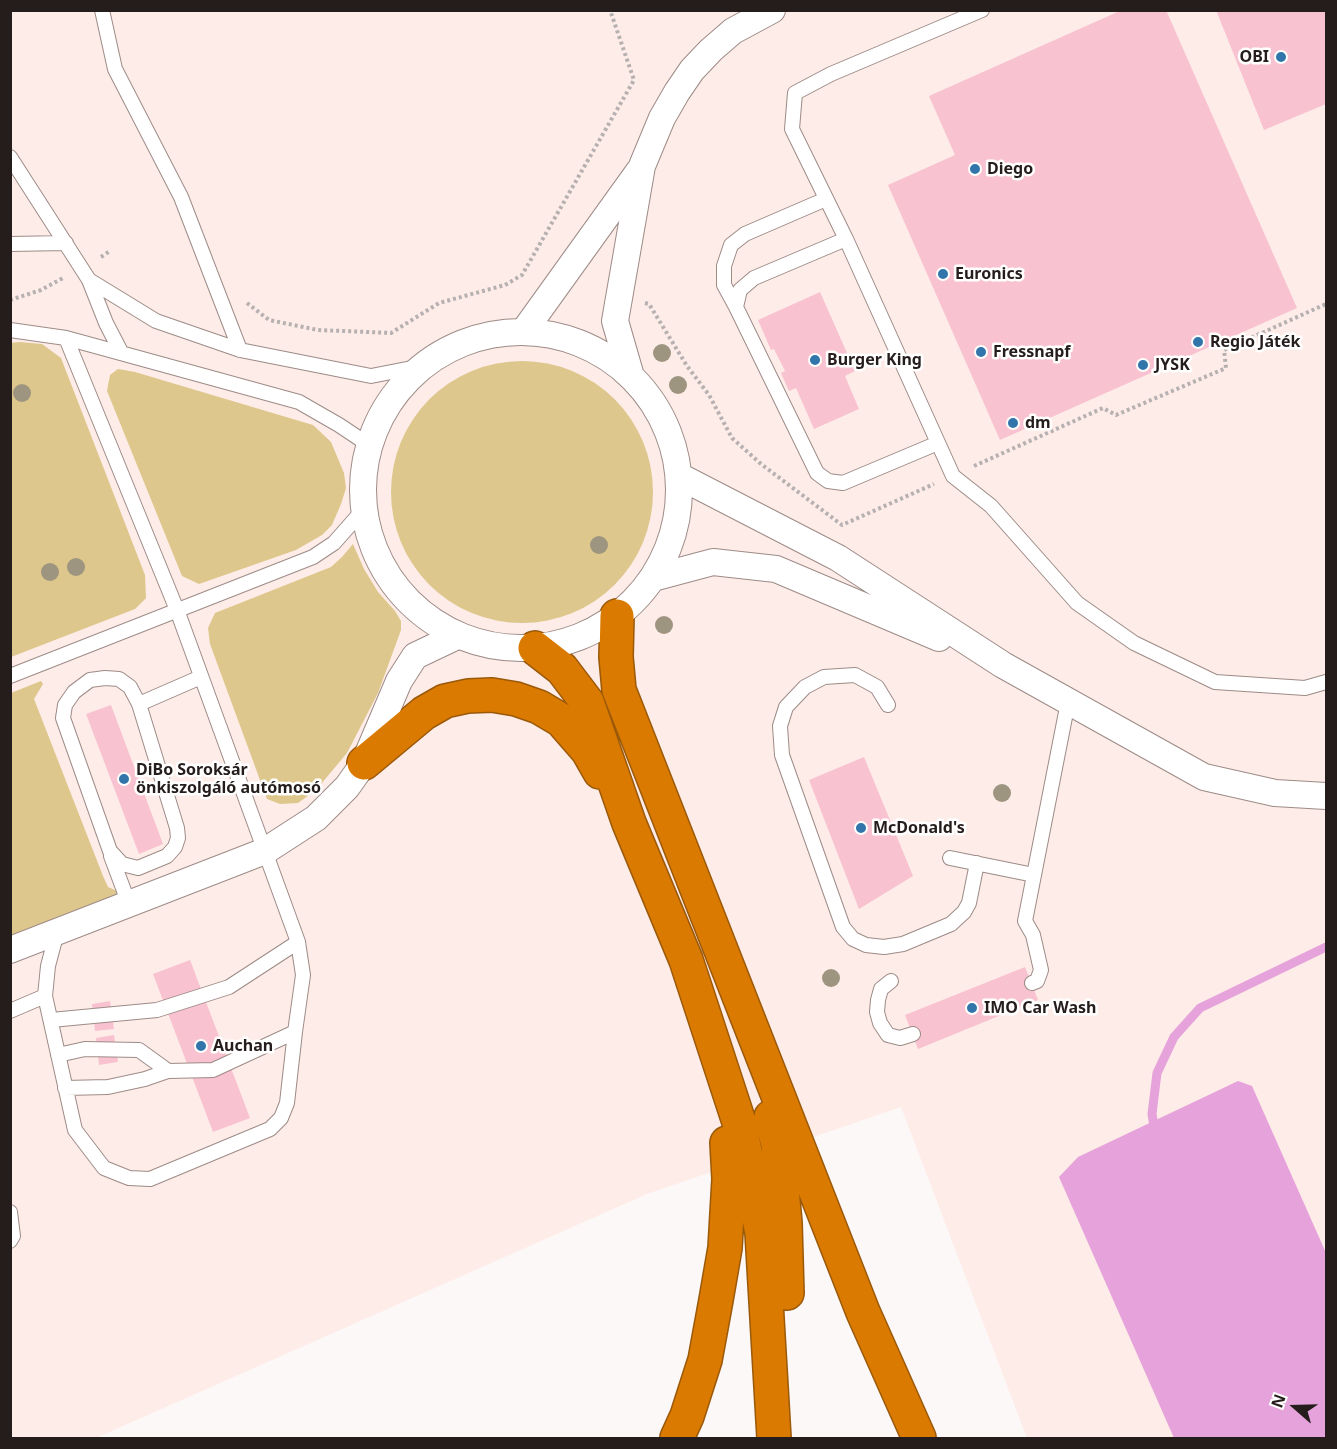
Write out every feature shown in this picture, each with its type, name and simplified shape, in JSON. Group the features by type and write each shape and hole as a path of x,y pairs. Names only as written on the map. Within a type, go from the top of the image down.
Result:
{"highway":[{"path":"617,616 616,657 619,690 863,1312 895,1389 919,1438"},
{"path":"535,648 562,669 587,702 629,823 686,960 739,1122 762,1233 775,1438"},
{"path":"364,762 424,712 446,701 468,696 516,699 539,707 561,720 588,752 629,823"},
{"path":"677,1438 687,1416 705,1360 725,1248 729,1179 723,1098 686,960"},
{"path":"742,1002 778,1144 785,1223 788,1306 775,1438"}],"street":[{"path":"630,373 615,321 642,166 662,118 692,70 733,31 763,12"},
{"path":"524,331 642,166"},
{"path":"524,331 562,336 598,350 630,373 664,420 679,476 678,512 669,546 653,578 617,616 592,632 564,643 535,648 495,647 457,636 412,605 379,562 363,509 363,477 369,445 385,408 422,366 470,339 524,331"},
{"path":"679,476 838,558 1003,665 1204,777 1275,793 1326,796"},
{"path":"653,578 713,562 776,569 1003,665"},
{"path":"10,950 265,851 316,818 347,787 364,762 399,681 415,656 457,636"}],"lane":[{"path":"102,10 115,69 181,197 240,350"},
{"path":"982,10 831,74 795,93 792,129 846,239 953,476 991,506 1077,603 1134,643 1215,682 1305,688 1326,682"},
{"path":"10,157 89,280 106,323 121,352"},
{"path":"826,199 745,234 731,245 724,266 724,285 817,473 828,481 843,483 938,443"},
{"path":"736,307 740,290 754,278 846,239"},
{"path":"10,244 66,243"},
{"path":"89,280 156,321 240,350 371,376 422,366"},
{"path":"10,330 66,338 299,402 369,445"},
{"path":"57,932 48,966 45,996 75,1130 104,1168 129,1178 150,1179 270,1129 281,1118 287,1103 294,1032 303,975 298,942 177,610 66,338"},
{"path":"10,676 313,557 334,543 363,509"},
{"path":"888,705 877,687 855,675 824,677 805,687 786,707 780,726 782,755 843,927 852,939 866,945 884,947 903,944 951,924 964,912 969,903 977,863"},
{"path":"139,704 201,677"},
{"path":"110,851 122,864 138,868 167,856 175,847 178,838 177,828 139,704 130,687 118,679 105,678 90,680 74,692 65,705 63,718 110,851 129,904"},
{"path":"1032,983 1037,981 1041,970 1034,935 1025,921 1068,702"},
{"path":"950,858 1034,875"},
{"path":"51,1020 157,1010 229,987 298,942"},
{"path":"891,981 881,989 877,1012 880,1023 888,1035 900,1038 913,1034"},
{"path":"10,1011 45,996"},
{"path":"65,1088 108,1087 145,1079 168,1071 213,1070 294,1032"},
{"path":"58,1055 85,1049 139,1050 168,1071"},
{"path":"10,1212 13,1236 10,1241"}],"path":[{"path":"245,299 250,307 269,320 318,330 391,333 439,303 505,285 522,275 634,80 610,10"}],"shaded area":[{"path":"10,11 1326,11 1326,1438 1027,1438 901,1107 647,1194 96,1438 11,1438"},
{"path":"10,343 42,344 61,358 145,575 146,598 135,609 11,657"},
{"path":"509,361 535,361 560,366 584,376 615,399 638,430 648,454 653,492 648,530 638,554 615,585 584,608 560,618 535,623 509,623 484,618 460,608 439,594 420,575 406,554 396,530 391,505 391,479 396,454 406,430 420,409 439,390 460,376 484,366"},
{"path":"118,369 135,372 313,425 331,442 344,473 346,488 332,525 322,535 296,550 199,584 182,576 107,391 110,375"},
{"path":"353,544 378,592 401,621 401,630 378,693 347,753 316,790 298,803 280,804 267,799 210,644 208,628 215,613 331,567"},
{"path":"41,681 43,684 34,699 103,876 108,887 117,891 117,895 11,937 11,693"},
{"path":"1238,1081 1252,1086 1326,1253 1326,1438 1174,1438 1059,1177 1078,1157"}],"building":[{"path":"1122,10 1166,10 1297,308 1000,440 888,185 955,155 929,96"},
{"name":"OBI","path":"1216,10 1326,10 1326,104 1264,130"},
{"name":"Burger King","path":"820,292 855,371 845,376 859,409 814,429 796,388 789,391 781,373 785,371 774,349 771,350 758,320"},
{"name":"DiBo Soroksár önkiszolgáló autómosó","path":"111,705 163,844 139,854 86,714"},
{"name":"McDonald's","path":"864,757 913,876 859,909 809,780"},
{"name":"Auchan","path":"190,960 250,1118 213,1132 153,974"},
{"name":"IMO Car Wash","path":"1025,967 1038,1000 918,1049 905,1015"},
{"path":"110,1001 114,1029 95,1031 92,1004"},
{"path":"114,1035 118,1062 99,1065 96,1038"}],"waterway":[{"path":"1155,1132 1152,1114 1157,1073 1174,1037 1200,1008 1326,947"}],"place":[{"name":"OBI","path":"1281,57"},
{"name":"Diego","path":"975,169"},
{"name":"Euronics","path":"943,274"},
{"name":"Regio Játék","path":"1198,342"},
{"name":"Fressnapf","path":"981,352"},
{"name":"Burger King","path":"815,360"},
{"name":"JYSK","path":"1143,365"},
{"name":"dm","path":"1013,423"},
{"name":"DiBo Soroksár önkiszolgáló autómosó","path":"124,779"},
{"name":"McDonald's","path":"861,828"},
{"name":"IMO Car Wash","path":"972,1008"},
{"name":"Auchan","path":"201,1046"}]}
